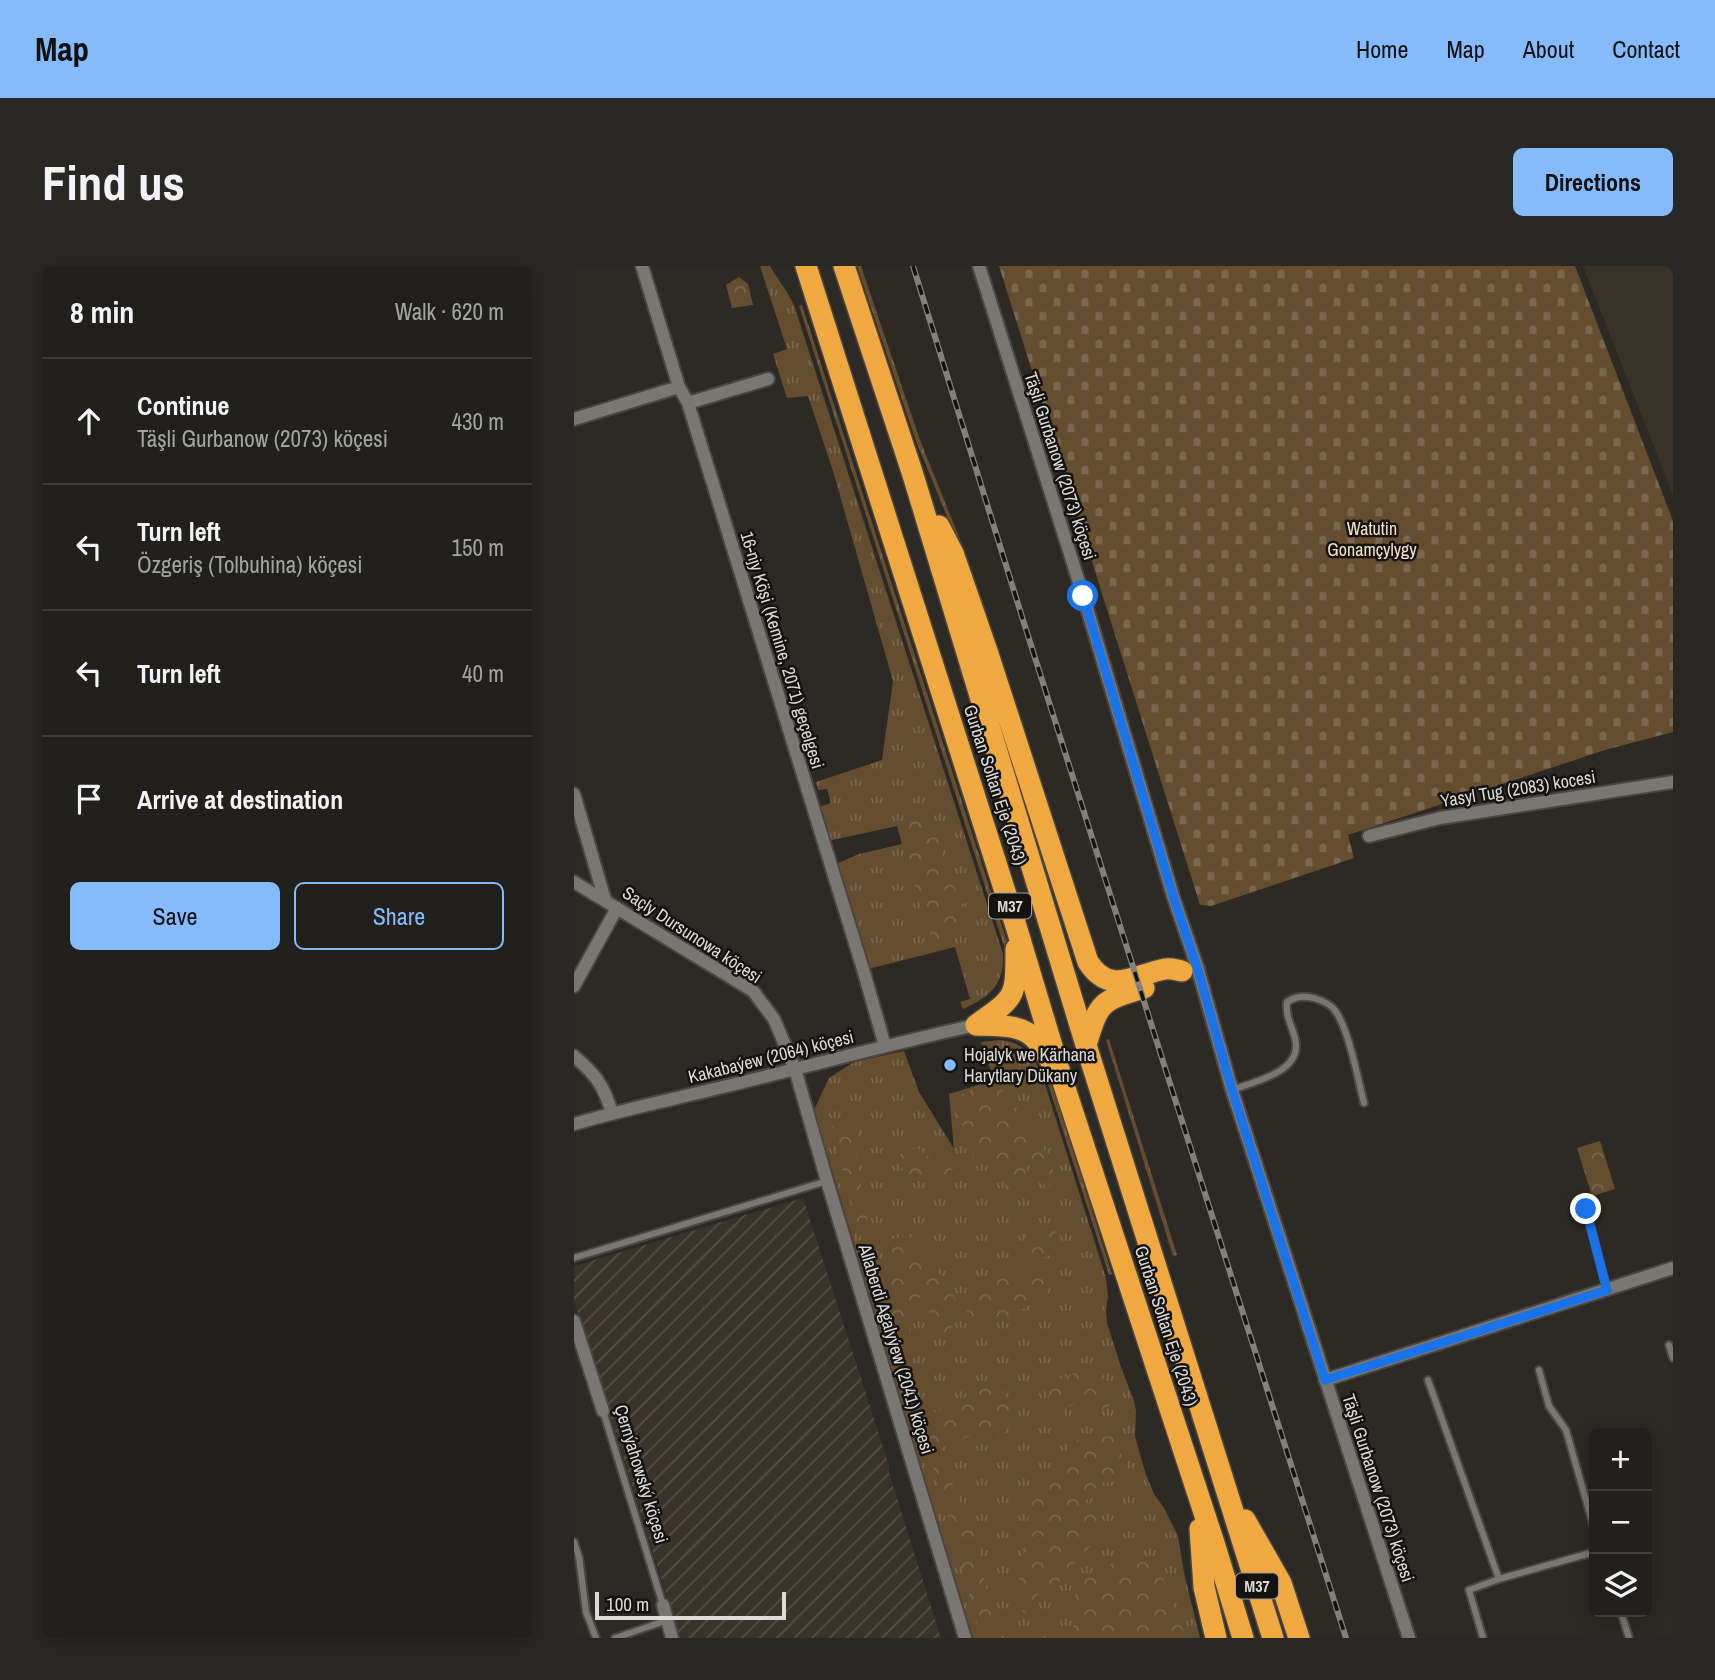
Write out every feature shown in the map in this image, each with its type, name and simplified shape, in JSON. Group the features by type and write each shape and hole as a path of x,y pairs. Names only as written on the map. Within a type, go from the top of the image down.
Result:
{"highway":[{"name":"Gurban Soltan Eje (2043)","path":"806,266 1016,926 1061,1076 1243,1638"},
{"name":"Gurban Soltan Eje (2043)","path":"844,266 913,475 1086,1045 1273,1638"},
{"path":"913,475 953,553 1088,962 1102,978 1111,982 1168,969 1189,969"},
{"path":"976,1025 1004,1005 1013,993 1016,978 1016,926"},
{"path":"1086,1045 1101,1006 1113,997 1172,981 1189,969"},
{"path":"976,1025 1012,1026 1025,1031 1036,1040 1061,1076"},
{"path":"1227,1492 1281,1583 1299,1638"},
{"path":"1199,1499 1204,1587 1216,1638"}],"street":[{"name":"16-njy Köşi (Kemine, 2071) geçelgesi","path":"642,266 679,387 688,403 885,1045"},
{"name":"Täşli Gurbanow (2073) köçesi","path":"979,266 1083,596 1174,899 1189,969 1232,1090 1409,1638"},
{"path":"688,403 768,379"},
{"path":"574,419 679,387"},
{"name":"Yasyl Tug (2083) kocesi","path":"1369,836 1440,818 1673,782"},
{"path":"574,794 605,900"},
{"name":"Saçly Dursunowa köçesi","path":"574,882 753,991 774,1019 795,1069"},
{"path":"574,985 617,908"},
{"name":"Kakabaýew (2064) köçesi","path":"574,1124 612,1112 976,1025"},
{"path":"574,1056 598,1078 612,1112"},
{"name":"Allaberdi Agalyýew (2041) köçesi","path":"795,1069 965,1638"},
{"path":"1325,1380 1673,1268"},
{"name":"Çernýahowský köçesi","path":"574,1321 603,1411"},
{"name":"Çernýahowský köçesi","path":"663,1605 672,1638"}],"lane":[{"path":"1232,1090 1283,1070 1292,1061 1296,1045 1286,1012 1287,1002 1296,997 1308,997 1332,1007 1343,1023 1364,1103"},
{"path":"574,1258 827,1181"},
{"path":"1586,1209 1607,1290"},
{"path":"1669,1345 1673,1358"},
{"path":"1539,1370 1549,1406 1566,1430 1589,1510"},
{"path":"1428,1380 1499,1579"},
{"name":"Çernýahowský köçesi","path":"603,1411 663,1605"},
{"path":"574,1542 579,1557 586,1612 597,1638"},
{"path":"1483,1638 1469,1590 1589,1553"},
{"path":"1623,1617 1629,1638"},
{"path":"615,1638 668,1620"}],"shaded area":[{"path":"1583,266 1673,266 1673,495"},
{"path":"803,1198 941,1638 680,1638 574,1301 574,1266"}],"green space":[{"path":"760,266 770,266 795,308 1003,954 1001,974 993,989 963,1009 960,1002 970,999 955,947 868,969 836,864 859,854 902,844 897,826 828,841 819,807 831,803 827,789 818,790 816,782 882,760 893,681 833,471 808,396 787,398 773,354 787,349"},
{"path":"857,266 861,266 920,440 982,599 1094,948 960,548 916,441"},
{"name":"Watutin Gonamçylygy","path":"999,266 1575,266 1673,521 1673,732 1605,750 1348,835 1354,858 1211,906 1200,905"},
{"path":"739,277 748,284 753,305 732,308 726,285"},
{"path":"802,305 1010,951 1006,952 799,306"},
{"path":"918,811 937,831 945,870 973,922 960,936 951,939 932,939 923,919 902,828 904,819"},
{"path":"1109,1039 1177,1255 1173,1256 1106,1040"},
{"path":"1000,1040 1022,1047 1036,1063 1043,1078 1106,1278 1107,1323 1134,1401 1135,1436 1154,1494 1178,1536 1200,1638 972,1638 814,1110 829,1078 854,1062 904,1051 919,1092 954,1149 949,1094 994,1080 981,1042"},
{"path":"1042,1065 1047,1067 1112,1274 1109,1275"},
{"path":"983,1085 1004,1091 1040,1140 1053,1168 1048,1194 1039,1168 1025,1165 1027,1192 1015,1201 1007,1193 1001,1166 974,1160 955,1102 958,1096"},
{"path":"855,1125 859,1140 857,1164 873,1250 865,1251 830,1126"},
{"path":"1600,1141 1615,1189 1592,1196 1577,1148"},
{"path":"917,1148 935,1162 946,1160 960,1164 935,1182 908,1177 894,1157"},
{"path":"1055,1230 1062,1251 1039,1259 1022,1250 1025,1235"},
{"path":"915,1233 930,1263 948,1284 955,1299 957,1320 944,1340 921,1297 910,1301 913,1319 909,1336 900,1336 893,1326 885,1273 892,1239"},
{"path":"1023,1269 1046,1269 1048,1293 1023,1309 989,1325 969,1321 965,1306 966,1293"},
{"path":"1099,1362 1115,1403 1099,1411 1093,1398 1064,1408 1062,1419 1053,1418 1048,1393 1050,1384"},
{"path":"993,1381 1009,1400 1016,1418 999,1438 977,1433 942,1448 946,1470 976,1536 996,1638 981,1638 924,1437 926,1415 961,1403 972,1388"},
{"path":"1114,1435 1131,1480 1099,1483 1085,1502 1105,1529 1058,1583 1042,1588 1032,1605 1032,1617 1023,1612 1018,1588 1030,1507 1050,1471 1074,1441"},
{"path":"1125,1558 1158,1565 1186,1638 1077,1638 1071,1618 1078,1579"}],"railway":[{"path":"913,266 1346,1638"}],"place":[{"name":"Hojalyk we Kärhana Harytlary Dükany","path":"950,1065"}],"route":[{"path":"1083,596 1232,1090 1325,1380 1607,1290 1586,1209"}]}
